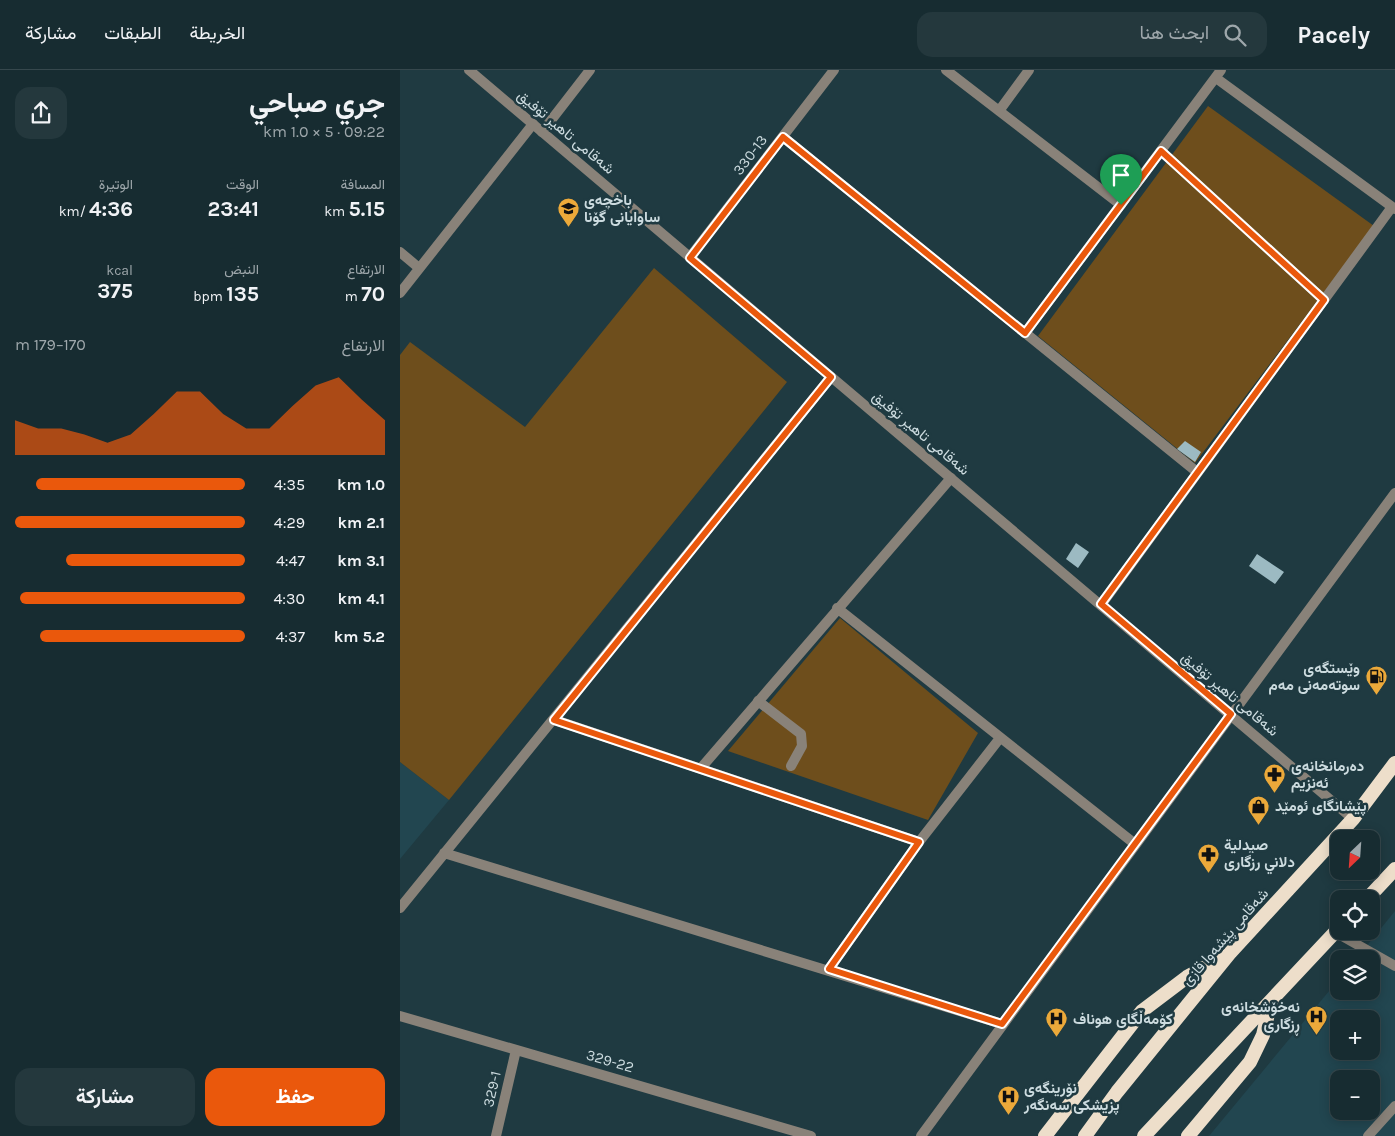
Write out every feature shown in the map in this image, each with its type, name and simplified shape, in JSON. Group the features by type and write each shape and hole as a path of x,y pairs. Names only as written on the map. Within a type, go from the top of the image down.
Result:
{"highway":[{"name":"شەقامی پێشەوا قازی","path":"1084,1136 1117,1092 1229,954 1352,818 1395,763"},
{"path":"1375,890 1395,869"},
{"path":"1144,1136 1330,937"},
{"path":"1045,1136 1142,1012 1187,978 1229,954"},
{"path":"1188,1136 1250,1062 1263,1035 1271,1000"}],"street":[{"name":"شەقامی تاهیر تۆفیق","path":"469,70 1352,818"},
{"path":"542,132 590,70"},
{"name":"330-13","path":"690,258 834,70"},
{"path":"946,70 1121,205"},
{"path":"999,110 1029,70"},
{"path":"1025,333 1218,74 1394,208 1324,300 1101,604"},
{"path":"400,293 532,124"},
{"path":"783,137 1197,472"},
{"path":"1161,151 1324,300"},
{"path":"400,252 419,268"},
{"path":"400,908 831,377"},
{"path":"701,768 951,478"},
{"path":"921,1136 1395,493"},
{"path":"837,608 1135,844"},
{"path":"758,701 801,734 802,746 791,766"},
{"path":"554,720 919,842"},
{"path":"829,969 919,842 1000,738"},
{"path":"444,854 829,969 1002,1024"},
{"path":"1353,940 1395,966"},
{"name":"329-22","path":"400,1016 811,1136"},
{"name":"329-1","path":"496,1136 516,1050"},
{"path":"1368,1136 1395,1106"}],"shaded area":[{"path":"1208,106 1374,226 1195,463 1038,336"},
{"path":"654,268 787,382 449,800 400,762 400,355 410,342 525,427"},
{"path":"840,618 978,733 928,820 728,751"},
{"path":"400,762 449,800 400,859"},
{"name":"نەخۆشخانەی ڕزگاری","path":"1395,911 1395,1136 1209,1136 1330,990 1330,1000 1380,1000 1380,950 1363,950 1371,940 1380,940 1380,929"}],"building":[{"path":"1185,441 1201,452 1195,462 1177,449"},
{"path":"1076,543 1089,552 1078,568 1066,559"},
{"path":"1257,554 1284,572 1275,584 1249,566"}],"place":[{"name":"باخچەی ساوایانی گۆنا","path":"568,228"},
{"name":"وێستگەی سوتەمەنی مەم","path":"1376,696"},
{"name":"دەرمانخانەی ئەنزیم","path":"1275,794"},
{"name":"پێشانگای ئومێد","path":"1259,825"},
{"name":"صيدلية دلاني رزگاری","path":"1208,873"},
{"name":"نەخۆشخانەی ڕزگاری","path":"1316,1035"},
{"name":"کۆمەڵگای هوناف","path":"1057,1038"},
{"name":"نۆرینگەی پزیشکی سەنگەر","path":"1008,1116"}],"route":[{"path":"783,137 1025,333 1121,205 1161,151 1324,300 1101,604 1231,714 1002,1024 829,969 919,842 554,720 831,377 690,258 783,137"}]}
